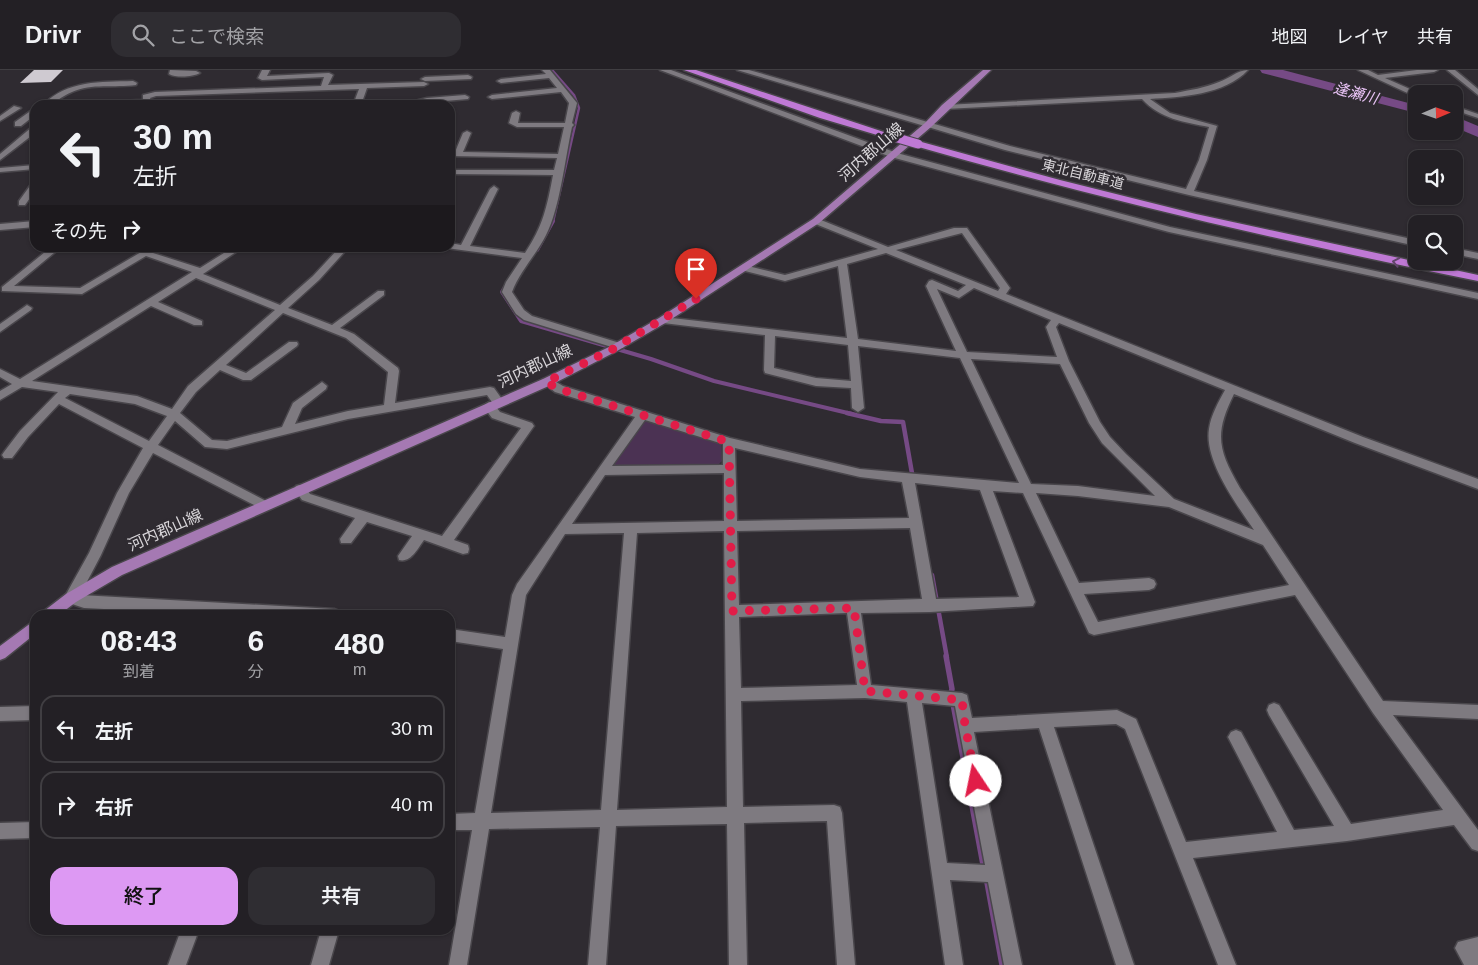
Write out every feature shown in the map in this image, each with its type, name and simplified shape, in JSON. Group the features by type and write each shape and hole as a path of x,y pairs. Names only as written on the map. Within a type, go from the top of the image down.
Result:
{"highway":[{"name":"東北自動車道","path":"688,70 823,116 898,134"},
{"name":"東北自動車道","path":"709,70 898,134 1068,185 1214,222 1478,278"},
{"name":"東北自動車道","path":"921,141 1275,227 1408,254"},
{"path":"1463,266 1478,269"}],"main road":[{"name":"河内郡山線","path":"56,610 71,598 116,571 546,382 612,349 663,320 816,221 928,126 945,107 987,70"},
{"path":"0,654 30,630"}],"street":[{"path":"174,70 173,74 196,72"},
{"path":"266,70 262,78 329,75 324,87"},
{"path":"423,100 427,70"},
{"path":"664,70 894,155 1169,229 1478,296"},
{"path":"741,70 928,126 1189,192 1408,242"},
{"path":"1362,70 1408,91"},
{"path":"1377,77 1434,70"},
{"path":"1451,70 1478,93"},
{"path":"945,107 1145,98 1196,91 1235,79 1243,71"},
{"path":"186,92 196,72"},
{"path":"501,81 549,73 573,104 548,220 541,236 507,289 520,312 528,318 612,349"},
{"path":"147,100 146,97 155,94 364,86 468,77"},
{"path":"53,100 69,88 79,85 133,84"},
{"path":"359,100 364,86"},
{"path":"492,97 563,90"},
{"path":"441,100 465,96"},
{"path":"1145,98 1151,106 1165,114 1213,126 1203,160 1189,192"},
{"path":"0,119 17,108"},
{"path":"1463,111 1478,116"},
{"path":"516,113 513,123 517,125 570,125"},
{"path":"18,124 30,116"},
{"path":"0,158 30,133"},
{"path":"455,152 467,133"},
{"path":"455,154 562,156"},
{"path":"0,170 30,167"},
{"path":"455,172 558,173"},
{"path":"464,248 494,189"},
{"path":"22,203 30,192"},
{"path":"816,221 1368,443 1478,484"},
{"path":"0,227 30,224"},
{"path":"744,268 785,278 954,230 964,230 1004,288 1000,295"},
{"path":"455,247 528,256"},
{"path":"50,252 5,289 82,291 145,253 197,272 350,336 394,371 389,409"},
{"path":"0,396 231,252"},
{"path":"221,610 84,602 71,598 95,555 139,463 192,389 316,278 340,252"},
{"path":"1463,253 1478,256"},
{"path":"842,263 854,342 858,408"},
{"path":"972,285 959,295 932,283 931,286 966,355 994,421 1094,629 1298,589"},
{"path":"333,329 381,293"},
{"path":"149,302 198,323"},
{"path":"0,329 26,308"},
{"path":"1058,319 1051,327 1064,361 1095,423 1106,440 1170,502"},
{"path":"663,320 966,355 1064,361"},
{"path":"770,333 769,370 816,382 856,385"},
{"path":"218,366 248,377 293,344"},
{"path":"0,373 20,383 62,395 136,400 174,414 209,444 227,445 348,415 490,391 496,415 528,426 445,542"},
{"path":"546,382 559,389 729,442 828,467 860,473 985,486 1078,491 1170,502 1268,542"},
{"path":"287,430 297,406 322,386"},
{"path":"1231,388 1220,411 1214,433 1220,460 1298,589 1378,708 1478,844"},
{"path":"62,395 150,447 264,506"},
{"path":"8,455 24,434 62,395"},
{"path":"458,965 510,644 522,588 642,414"},
{"path":"729,442 738,965"},
{"path":"602,471 728,469"},
{"path":"908,478 931,606"},
{"path":"732,611 1028,602 985,486"},
{"path":"300,489 306,498 463,549"},
{"path":"346,539 364,516"},
{"path":"562,529 915,523"},
{"path":"597,965 631,528"},
{"path":"404,556 422,535"},
{"path":"1076,589 1149,584"},
{"path":"854,608 865,691"},
{"path":"455,636 510,644"},
{"path":"734,695 865,691 962,700 965,725 1013,965"},
{"path":"914,696 954,965"},
{"path":"1378,708 1478,712"},
{"path":"1274,710 1347,833"},
{"path":"0,714 30,713"},
{"path":"965,725 1117,717 1131,724 1227,965"},
{"path":"1044,721 1125,965"},
{"path":"1236,737 1290,840"},
{"path":"455,822 834,813 846,965"},
{"path":"1183,851 1347,833 1457,816"},
{"path":"0,831 30,830"},
{"path":"940,871 994,874"},
{"path":"177,965 188,935"},
{"path":"320,965 329,935"},
{"path":"1474,965 1464,948 1478,946"}],"shaded area":[{"path":"649,420 721,442 722,461 717,466 618,468 613,464 641,423"}],"building":[{"path":"34,70 63,70 51,82 20,83"}],"waterway":[{"path":"552,70 574,95 579,108 553,222"},
{"name":"逢瀬川","path":"1267,70 1408,107"},
{"name":"逢瀬川","path":"1463,125 1478,132"},
{"path":"537,250 553,221"},
{"path":"505,287 502,292 521,321 651,359 714,381 852,414"},
{"path":"847,413 881,421 903,422 913,479"},
{"path":"932,575 947,658"},
{"path":"946,656 952,689 951,693 984,870"},
{"path":"986,877 1002,965"}],"route":[{"path":"696,299 613,349 546,382 559,389 729,442 732,611 854,608 865,691 962,700 976,781"}]}
